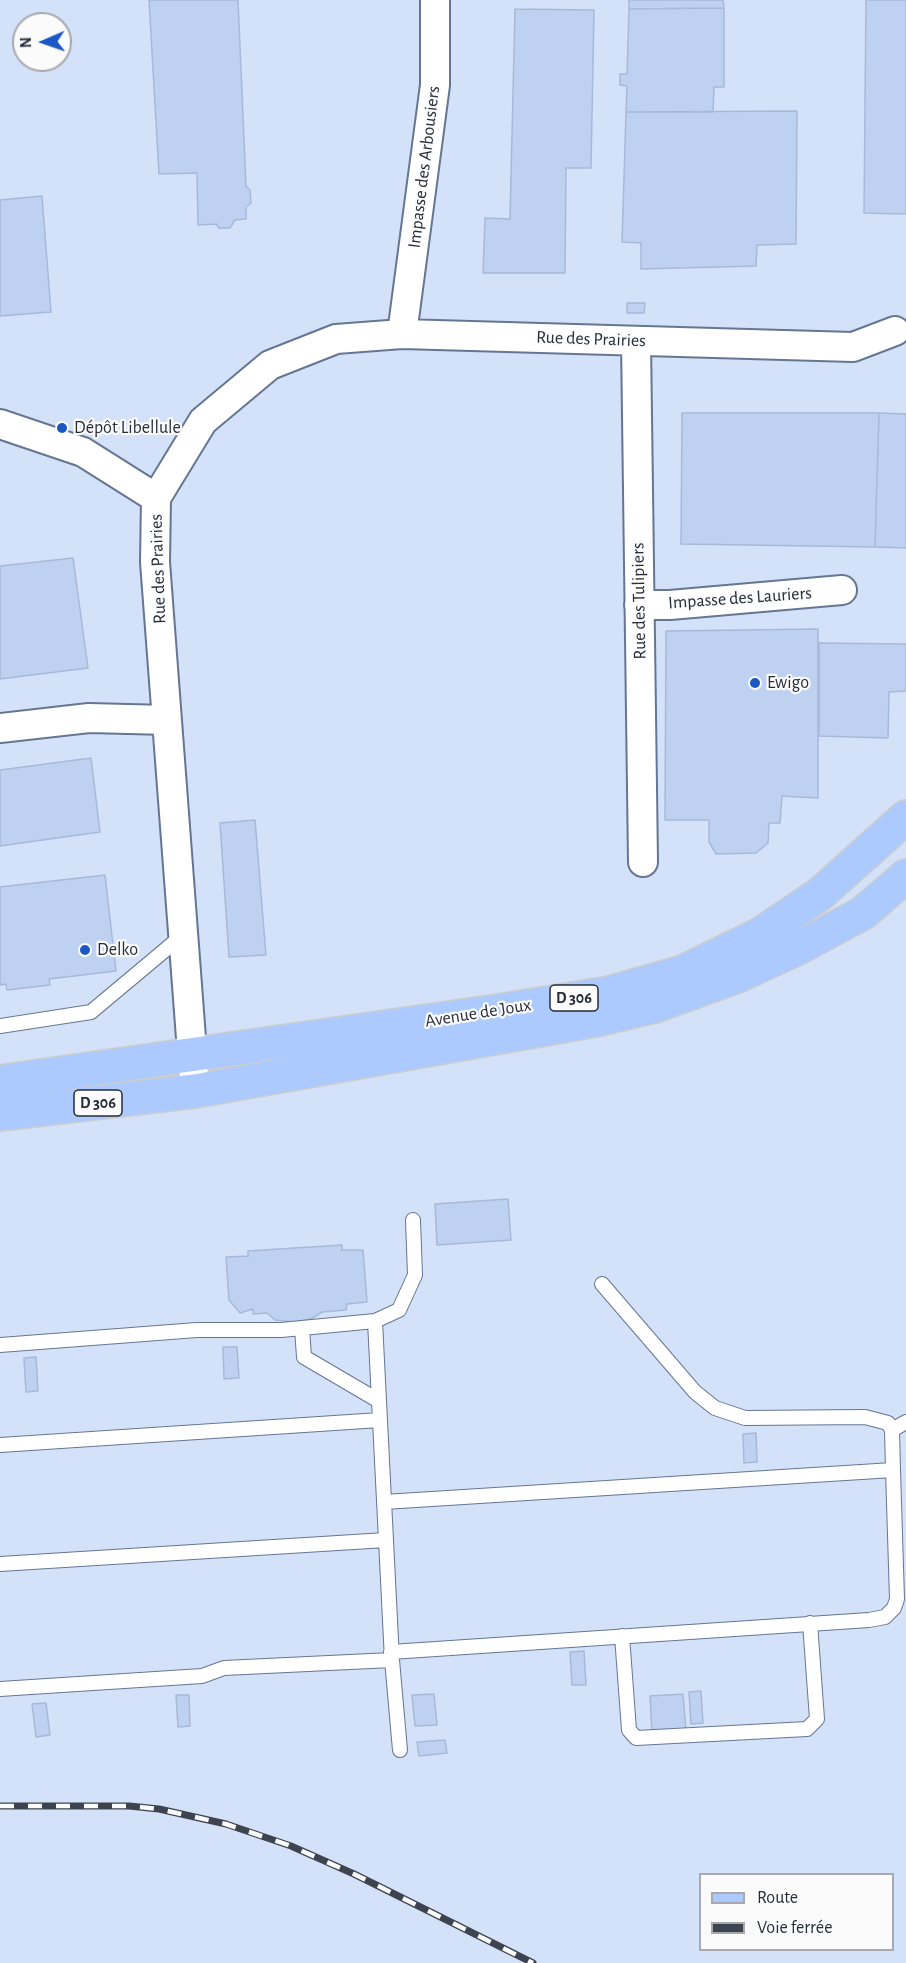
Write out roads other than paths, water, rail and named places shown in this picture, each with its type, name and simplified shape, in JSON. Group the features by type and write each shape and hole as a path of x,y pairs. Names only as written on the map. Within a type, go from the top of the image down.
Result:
{"main road":[{"name":"Avenue de Joux","path":"0,1082 609,993 683,972 761,934 820,894 895,830 906,817"},
{"name":"Avenue de Joux","path":"0,1114 195,1091 596,1020 655,1006 740,975 800,947 863,913 906,876"}],"street":[{"name":"Impasse des Arbousiers","path":"402,334 435,86 435,0"},
{"name":"Rue des Prairies","path":"195,1091 155,562 156,498 203,421 270,365 336,339 402,334 853,347 895,331"},
{"name":"Rue des Tulipiers","path":"636,341 643,862"},
{"path":"0,424 83,452 156,498"},
{"name":"Impasse des Lauriers","path":"639,604 670,604 842,590"},
{"path":"0,728 89,718 167,720"}],"lane":[{"path":"0,1026 91,1012 183,935"},
{"path":"0,1345 197,1330 302,1328 375,1321 399,1310 416,1275 413,1220"},
{"path":"0,1689 202,1676 224,1668 885,1617 894,1608 897,1599 892,1430 888,1423 865,1417 745,1418 715,1408 695,1392 602,1284"},
{"path":"375,1321 392,1656 400,1750"},
{"path":"302,1328 304,1357 379,1401"},
{"path":"0,1445 380,1420"},
{"path":"892,1430 906,1422"},
{"path":"384,1502 893,1470"},
{"path":"0,1564 386,1540"},
{"path":"622,1636 629,1730 636,1738 807,1729 817,1719 810,1623"}],"railway":[{"path":"0,1806 129,1806 159,1809 226,1824 291,1846 354,1874 533,1963"}],"place":[{"name":"Dépôt Libellule","path":"62,428"},
{"name":"Ewigo","path":"755,683"},
{"name":"Delko","path":"85,950"}]}
